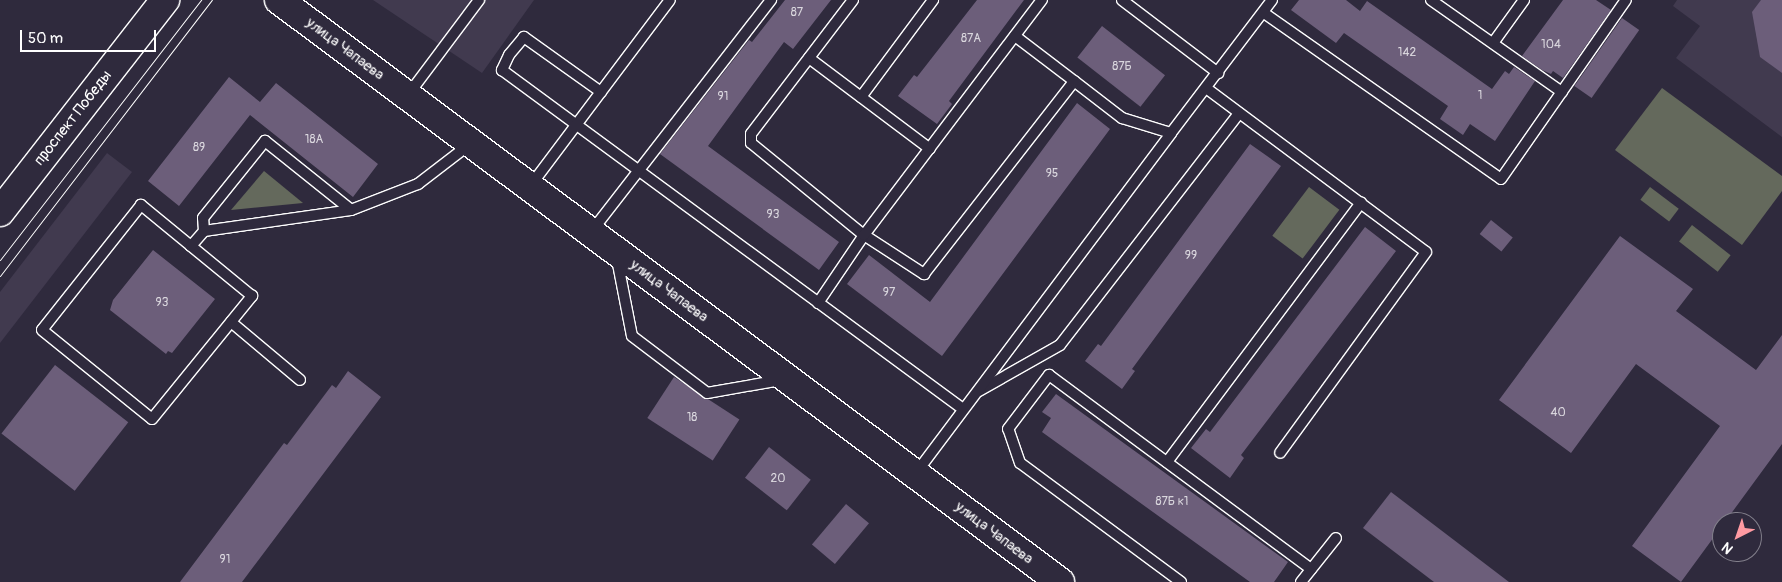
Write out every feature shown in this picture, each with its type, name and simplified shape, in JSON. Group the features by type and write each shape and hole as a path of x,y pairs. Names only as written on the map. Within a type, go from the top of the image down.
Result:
{"main road":[{"name":"проспект Победы","path":"0,212 165,0"},
{"name":"улица Чапаева","path":"279,0 1060,582"}],"lane":[{"path":"407,96 479,0"},
{"path":"530,186 670,0"},
{"path":"591,232 771,0"},
{"path":"854,0 751,134 751,143 864,235 924,274 930,270 1074,81"},
{"path":"861,97 933,0"},
{"path":"818,303 864,235 1042,0"},
{"path":"1122,0 1218,73"},
{"path":"915,474 1272,0"},
{"path":"1431,0 1562,92"},
{"path":"1493,43 1524,0"},
{"path":"1264,13 1501,180 1626,0"},
{"path":"600,92 524,36 508,55 502,70 963,409"},
{"path":"1015,36 1122,118 1171,133"},
{"path":"809,58 930,149"},
{"path":"1206,88 1426,252 1280,453"},
{"path":"974,394 1060,345 1239,113"},
{"path":"204,230 203,218 265,141 351,210"},
{"path":"191,246 204,230 351,210 418,184 470,143"},
{"path":"1168,462 1361,203"},
{"path":"141,205 191,246 252,296 152,418 42,330 141,205"},
{"path":"615,251 632,336 707,393 787,379"},
{"path":"231,322 300,380"},
{"path":"1182,582 1020,463 1008,430 1049,375 1311,569"},
{"path":"1301,582 1336,538"}],"shaded area":[{"path":"373,0 534,0 482,73"},
{"path":"1677,0 1782,0 1782,137 1676,58 1700,26 1673,6"},
{"path":"107,153 132,172 0,343 0,292"}],"green space":[{"path":"1662,88 1782,176 1782,191 1742,245 1615,150"},
{"path":"264,171 303,203 231,210"},
{"path":"1309,187 1339,210 1303,259 1272,236"},
{"path":"1650,187 1679,209 1669,221 1640,200"},
{"path":"1692,225 1731,255 1718,272 1679,242"}],"building":[{"path":"785,0 831,0 793,49 784,42 708,146 839,242 819,270 660,154 749,40 752,42"},
{"path":"977,0 1024,0 949,101 952,104 937,124 898,96 914,75 917,77"},
{"path":"1299,0 1346,0 1360,11 1367,1 1492,89 1505,71 1509,74 1514,67 1535,81 1495,141 1470,124 1463,135 1440,119 1448,106 1344,33 1336,43 1291,10"},
{"path":"1563,0 1596,0 1611,10 1563,78 1553,71 1551,74 1542,70 1522,56"},
{"path":"1761,0 1782,0 1782,73 1760,57 1752,12"},
{"path":"1622,18 1639,30 1592,98 1574,86"},
{"path":"1102,26 1165,75 1140,107 1077,58"},
{"path":"229,77 260,102 276,83 378,164 353,197 250,115 179,206 148,181"},
{"path":"1077,103 1110,129 942,356 847,284 869,255 930,302"},
{"path":"1250,144 1281,166 1132,369 1135,371 1122,389 1085,361 1098,344 1101,346"},
{"path":"1491,220 1513,238 1501,252 1480,234"},
{"path":"1365,227 1396,251 1241,455 1244,458 1230,478 1191,448 1206,429 1210,432"},
{"path":"1620,236 1693,289 1676,311 1756,370 1782,335 1782,444 1732,512 1712,512 1712,540 1681,582 1632,546 1720,426 1636,364 1571,453 1499,400"},
{"path":"153,250 215,299 172,353 168,351 166,354 110,310 113,300"},
{"path":"55,365 128,422 75,491 1,434"},
{"path":"348,371 381,397 242,582 180,582 284,443 287,445 332,385 336,388"},
{"path":"674,377 739,419 713,461 647,418"},
{"path":"1056,394 1288,562 1274,582 1250,582 1042,432 1051,418 1042,412"},
{"path":"769,447 811,480 787,510 745,478"},
{"path":"1391,492 1509,582 1434,582 1363,528"},
{"path":"846,504 869,523 835,564 812,545"}],"tram line":[{"path":"0,260 201,0"},
{"path":"0,276 212,0"}]}
